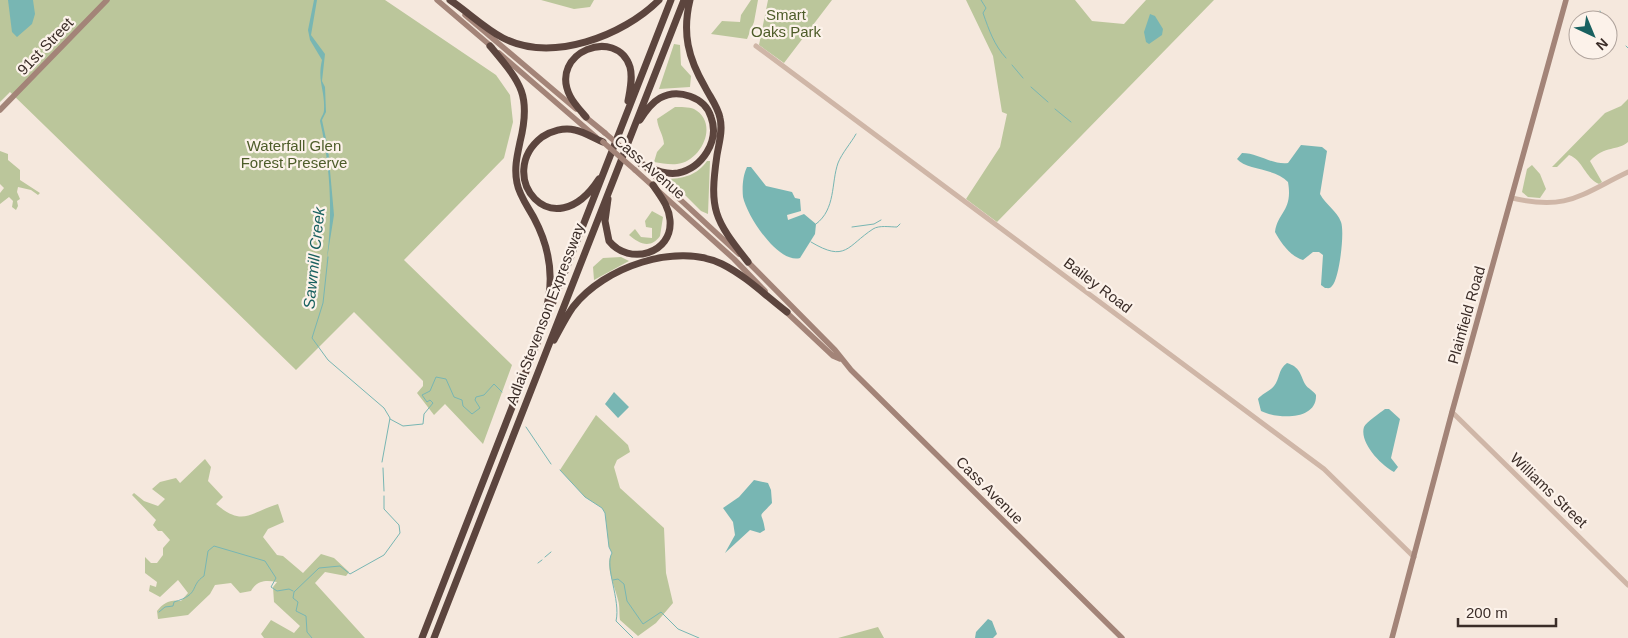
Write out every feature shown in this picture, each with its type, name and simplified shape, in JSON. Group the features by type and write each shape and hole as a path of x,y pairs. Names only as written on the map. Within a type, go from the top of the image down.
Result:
{"highway":[{"path":"449,0 503,38 528,45 554,47 581,42 622,28 642,15 658,0"},
{"name":"Adlai Stevenson Expressway","path":"422,638 672,0"},
{"name":"Adlai Stevenson Expressway","path":"434,638 610,184 684,0"},
{"path":"690,0 686,16 687,44 692,62 717,108 721,121 721,136 712,192 714,209 722,227 748,262"},
{"path":"490,46 517,80 522,93 526,116 515,167 516,179 519,191 543,237 551,272 546,309 526,370"},
{"path":"586,117 570,95 566,75 568,67 575,57 594,46 614,50 622,55 629,64 632,79 626,114"},
{"path":"630,136 648,108 661,97 668,95 681,94 693,98 706,107 711,116 713,130 711,144 702,159 692,167 678,173 662,172 641,164"},
{"path":"603,142 574,129 555,130 548,133 527,153 524,165 524,179 529,192 535,199 546,206 563,209 581,201 607,166"},
{"path":"610,184 604,221 606,234 617,248 636,256 657,249 664,243 669,233 670,220 667,206 653,185"},
{"path":"531,387 555,338 574,306 600,283 644,263 663,258 685,257 712,261 744,278 787,312"}],"main road":[{"name":"91st Street","path":"0,110 108,0"},
{"name":"Cass Avenue","path":"437,0 653,185 734,259 833,356 840,359"},
{"name":"Cass Avenue","path":"449,0 641,164 748,262 835,350 840,359 1122,638"},
{"name":"Plainfield Road","path":"1392,638 1452,412 1566,0"}],"street":[{"name":"Bailey Road","path":"756,46 1319,465 1414,557"},
{"path":"1512,198 1538,204 1560,203 1582,195 1628,172"},
{"name":"Williams Street","path":"1452,412 1628,585"}],"green space":[{"name":"Waterfall Glen Forest Preserve","path":"0,0 385,0 496,75 510,95 513,122 504,158 404,260 512,365 483,444 445,404 434,415 417,393 423,386 423,381 354,312 296,370 10,92 0,102"},
{"path":"541,0 594,0 590,7 574,9"},
{"path":"751,0 758,0 754,22 747,39 711,34 722,21 740,22 741,15"},
{"name":"Smart Oaks Park","path":"768,0 832,0 784,63 759,45"},
{"path":"966,0 1075,0 1092,21 1124,24 1146,0 1214,0 997,222 966,199 1000,147 1007,114 1002,112 993,56"},
{"path":"674,44 680,45 681,65 691,76 690,87 659,89"},
{"path":"1628,99 1628,142 1620,147 1606,150 1590,161 1602,182 1599,184 1590,178 1578,161 1569,155 1557,167 1552,167 1605,113 1621,106"},
{"path":"675,107 692,108 702,115 706,123 704,141 700,149 686,162 666,164 654,162 657,152 664,144 657,119"},
{"path":"0,151 8,154 8,160 20,170 20,180 40,193 38,195 31,190 18,187 17,192 20,199 17,201 18,206 16,210 12,207 13,201 9,197 0,204 0,193 4,188 0,184"},
{"path":"707,161 710,161 708,214 701,211 669,179 690,175 699,170"},
{"path":"1532,165 1540,174 1546,189 1540,198 1528,197 1522,192 1527,169"},
{"path":"652,211 663,217 660,236 653,243 641,243 629,235 635,229 641,237 652,238 652,228 646,227 645,221"},
{"path":"621,257 629,261 594,280 593,267 603,258"},
{"path":"596,415 628,445 630,452 617,460 614,467 620,488 664,528 666,573 673,603 656,623 638,636 620,620 619,602 609,564 612,553 609,547 605,513 602,508 585,497 560,470"},
{"path":"205,459 211,467 208,481 223,497 216,504 225,511 233,515 246,516 278,504 284,522 268,529 263,537 277,555 283,556 303,573 321,554 334,558 349,572 346,576 325,572 315,583 365,638 264,638 261,634 271,620 294,633 300,626 274,602 273,587 277,582 273,581 262,582 253,587 251,591 240,593 231,583 215,585 210,594 188,615 158,619 157,611 162,606 171,601 181,601 188,593 178,580 160,597 149,591 150,585 156,587 157,582 145,573 145,557 151,563 157,563 163,555 163,548 170,540 162,531 158,531 153,525 156,520 132,495 134,493 144,501 158,506 165,499 152,489 160,482 176,478 180,483"},
{"path":"878,627 884,638 838,638"}],"water":[{"path":"8,0 33,0 35,14 32,24 17,37 12,32"},
{"path":"314,0 317,0 311,35 325,54 322,81 325,87 326,112 322,120 328,148 334,215 326,265 330,229 330,193 327,157 320,121 324,113 320,74 322,60 310,40 308,30"},
{"path":"1150,14 1155,16 1163,29 1162,35 1149,44 1146,42 1144,32"},
{"path":"1301,145 1322,147 1327,151 1320,194 1337,215 1342,227 1339,266 1335,282 1329,288 1321,285 1323,255 1319,252 1313,252 1303,260 1298,258 1286,249 1275,232 1289,199 1288,182 1276,174 1241,163 1237,159 1242,153 1276,162 1288,163"},
{"path":"747,167 751,167 766,186 792,192 795,198 800,199 801,211 787,215 788,220 804,214 816,224 815,234 800,258 791,258 782,254 765,237 750,215 743,197 744,177"},
{"path":"1287,363 1297,369 1306,386 1316,395 1315,403 1310,410 1295,416 1276,416 1261,411 1258,399 1274,386 1282,368"},
{"path":"614,392 629,407 618,418 605,404"},
{"path":"1385,409 1389,409 1400,419 1391,458 1398,467 1394,472 1384,465 1368,447 1363,433 1365,425"},
{"path":"754,480 768,483 771,490 772,503 761,515 765,530 760,533 750,530 725,553 735,535 733,522 723,508 739,497"},
{"path":"988,619 992,621 997,634 993,638 975,638 976,632"}],"waterway":[{"path":"981,0 986,8 983,13 995,43 1006,58"},
{"path":"1012,65 1023,78"},
{"path":"1031,87 1048,102"},
{"path":"1055,109 1071,122"},
{"path":"816,224 827,211 838,163 856,134"},
{"path":"852,227 874,224 881,220"},
{"path":"811,242 823,248 839,252 845,250 875,228 897,227 900,224"},
{"name":"Sawmill Creek","path":"328,257 323,303 312,338 328,360 384,408 390,418 382,462"},
{"path":"390,419 403,426 423,424 424,414 433,403 430,400 427,402 422,395 430,391 436,377 446,379 454,397 462,400 463,406 472,414 480,408 475,400 476,397 484,395 494,384 502,392"},
{"path":"526,427 551,464"},
{"name":"Sawmill Creek","path":"383,468 384,491"},
{"path":"560,470 585,497 602,508 605,513 609,547 612,553 610,566 616,603 616,621 633,638"},
{"name":"Sawmill Creek","path":"312,638 307,632 306,616 296,611 298,602 293,598 294,592 319,568 340,566 350,574 384,555 400,533 399,525 384,509 384,496"},
{"path":"159,612 165,607 173,606 174,602 191,593 204,576 208,551 214,546 265,561 276,578 271,587 277,591 289,589 293,591"},
{"path":"545,557 551,552"},
{"path":"538,563 542,560"},
{"path":"613,580 618,579 624,584 627,601 643,624 661,612 678,629 699,638"}]}
